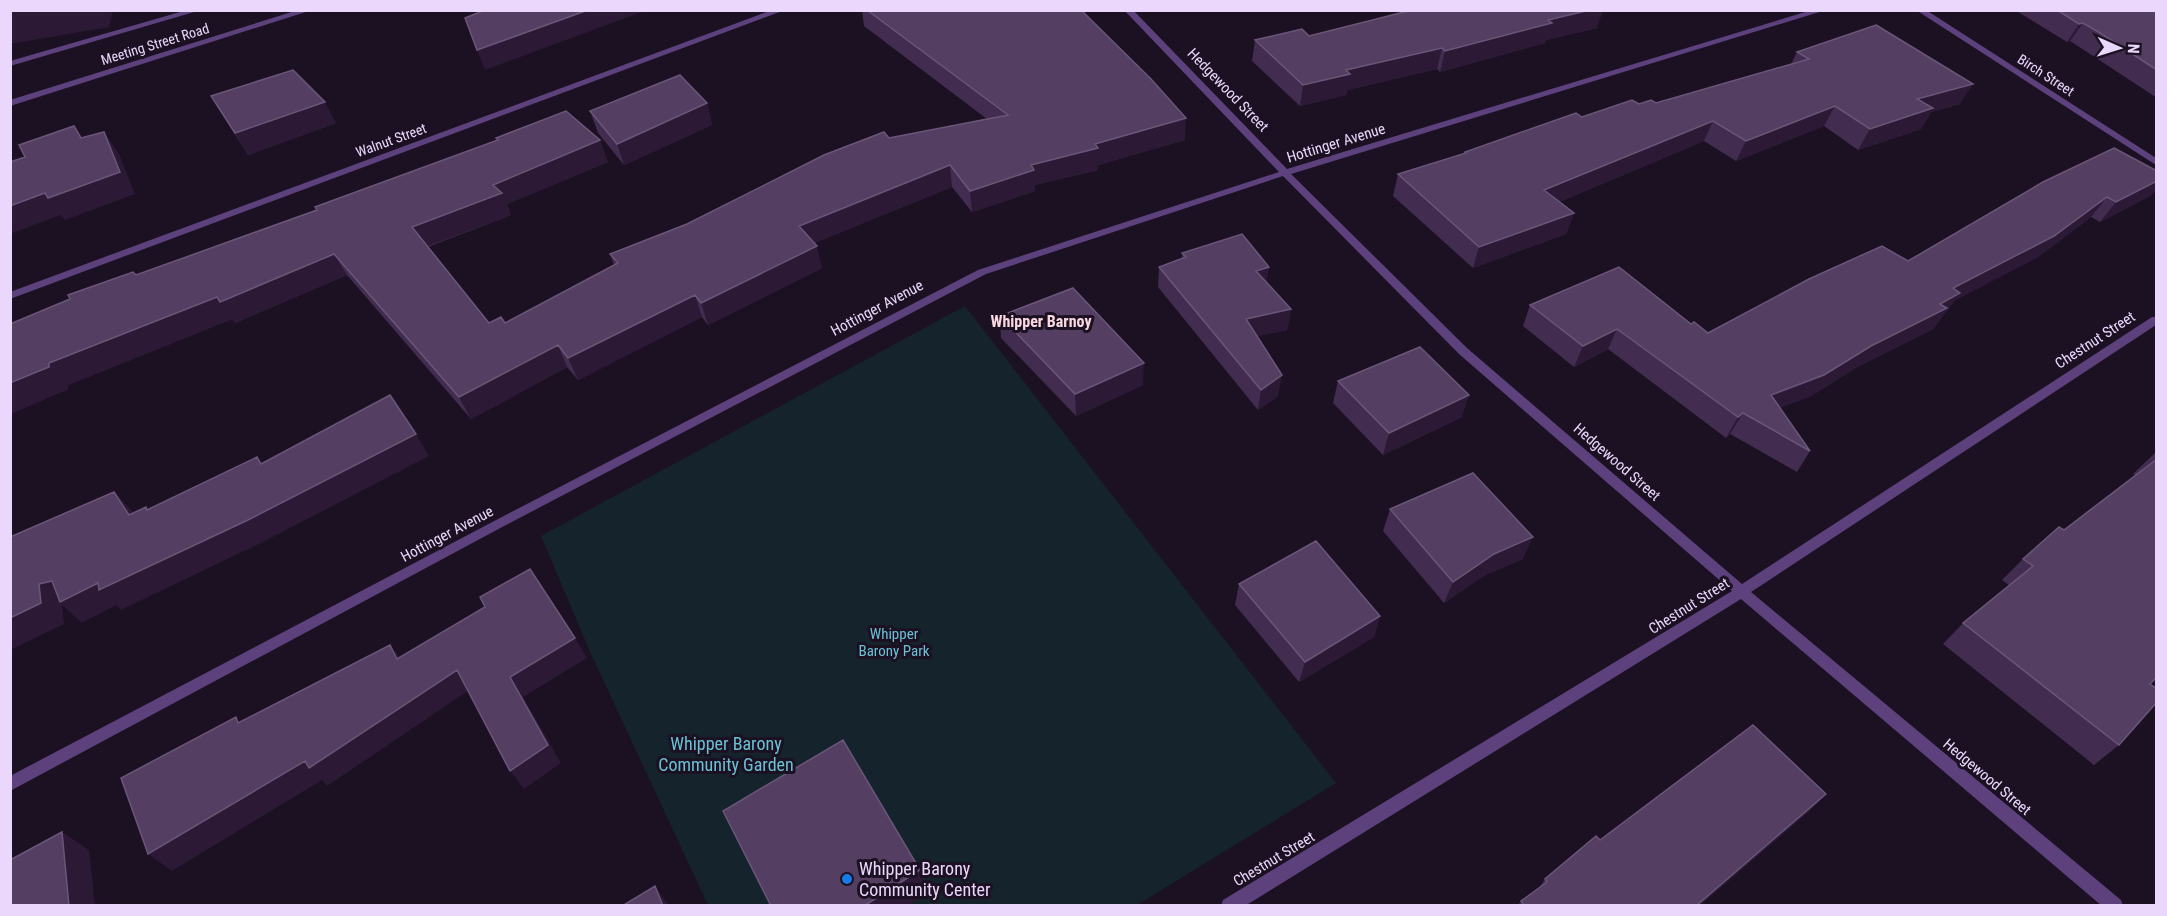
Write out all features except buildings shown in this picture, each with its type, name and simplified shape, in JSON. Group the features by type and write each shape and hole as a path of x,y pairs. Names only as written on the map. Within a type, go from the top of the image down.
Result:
{"street":[{"path":"10,64 198,10"},
{"name":"Meeting Street Road","path":"10,103 308,10"},
{"name":"Walnut Street","path":"10,296 781,10"},
{"name":"Hedgewood Street","path":"1128,10 1286,174 1463,351 1742,592 2115,906"},
{"name":"Hottinger Avenue","path":"10,784 938,292 982,272 1286,174 1822,10"},
{"name":"Birch Street","path":"1920,10 2157,162"},
{"name":"Chestnut Street","path":"1229,906 1742,592 2157,320"}],"green space":[{"name":"Whipper Barony Park","path":"965,306 1336,783 1137,905 708,905 591,654 541,536"}],"place":[{"name":"Whipper Barony Community Center","path":"847,879"}],"district":[{"name":"Whipper Barnoy","path":"1041,321"}],"park label":[{"name":"Whipper Barony Community Garden","path":"726,754"}]}
